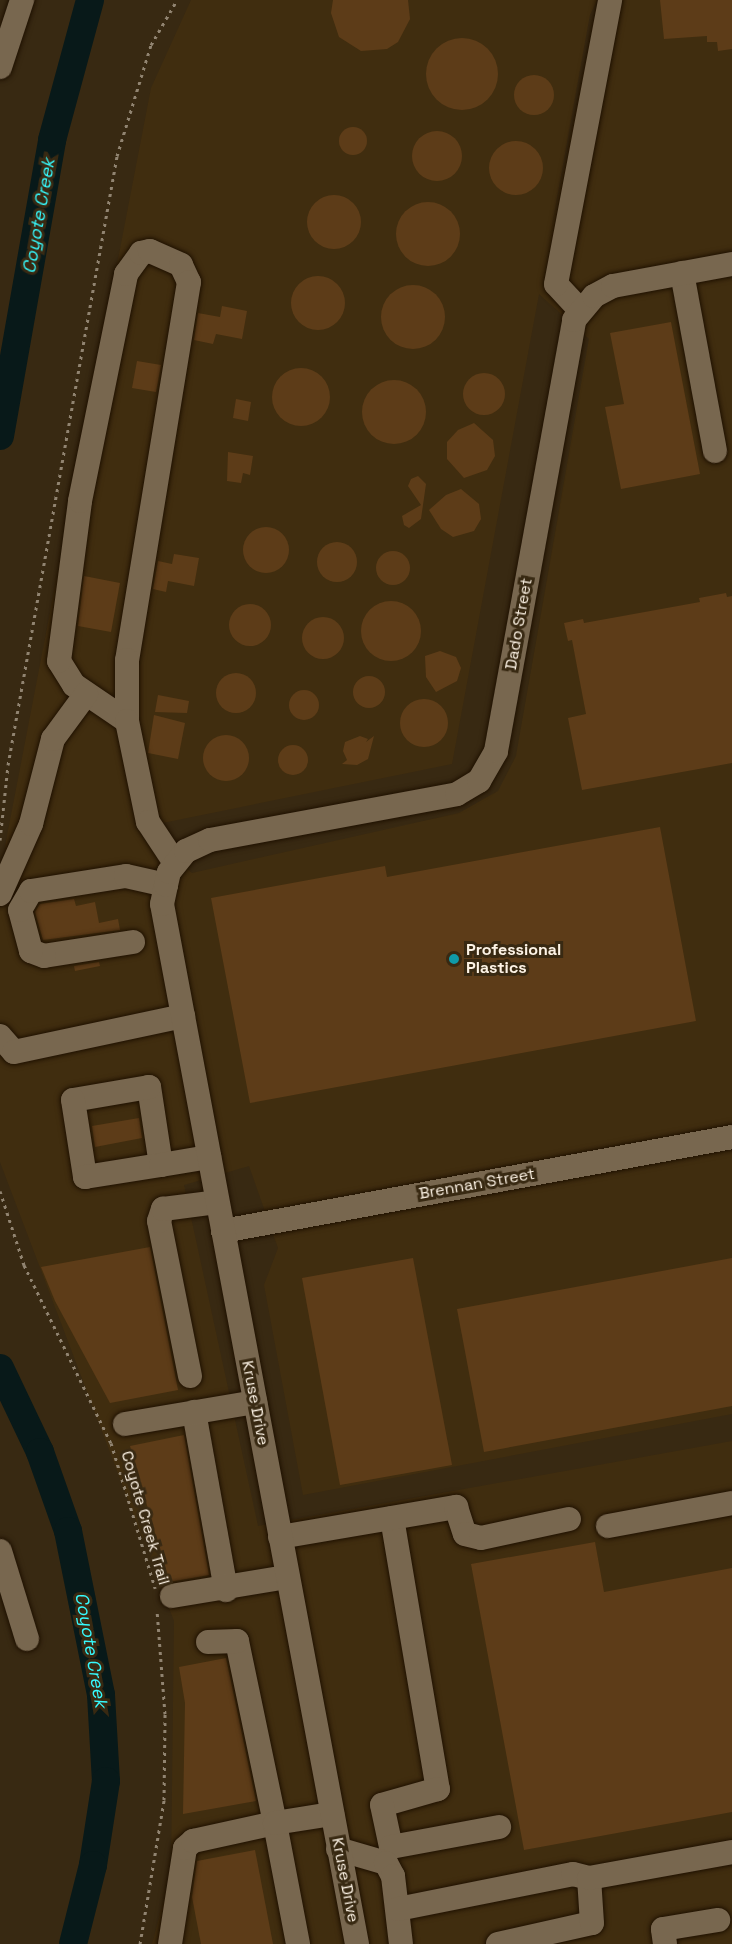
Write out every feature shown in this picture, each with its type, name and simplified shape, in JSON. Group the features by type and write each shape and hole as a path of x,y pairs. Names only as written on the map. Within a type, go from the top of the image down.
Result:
{"street":[{"path":"0,68 22,0"},
{"path":"610,0 556,284 580,310 594,296 613,286 732,264"},
{"path":"127,721 86,694 64,673 60,652 80,501 126,274 141,254 150,251 181,265 189,282 127,660 127,721 148,822 170,874 126,876 31,891 21,910 31,951 45,957 133,942"},
{"path":"682,273 715,451"},
{"name":"Dado Street","path":"170,874 186,851 210,840 457,794 480,781 496,751 571,330 580,310"},
{"path":"0,894 31,824 53,739 86,694"},
{"name":"Kruse Drive","path":"170,874 162,904 357,1944"},
{"path":"0,1035 14,1052 183,1016"},
{"path":"161,1165 149,1087 73,1100 85,1177 161,1165 209,1156"},
{"name":"Brennan Street","path":"223,1231 732,1137"},
{"path":"190,1376 159,1221 163,1209 217,1202"},
{"path":"125,1424 255,1402"},
{"path":"194,1412 226,1590"},
{"path":"608,1526 732,1503"},
{"path":"280,1537 456,1507 465,1534 481,1538 568,1519"},
{"path":"392,1518 438,1789 382,1805 391,1847 499,1827"},
{"path":"0,1551 27,1639"},
{"path":"172,1596 226,1590 287,1577"},
{"path":"208,1642 237,1641 298,1944"},
{"path":"170,1944 185,1848 193,1841 275,1822 332,1814"},
{"path":"338,1850 386,1863 393,1876 402,1944"},
{"path":"398,1909 573,1874 589,1878 732,1852"},
{"path":"498,1944 592,1923 589,1878"},
{"path":"665,1944 663,1929 718,1920"}],"path":[{"path":"0,840 8,765 117,156 151,45 177,0"},
{"name":"Coyote Creek Trail","path":"0,1191 24,1265 111,1443 153,1576 165,1714 164,1800 140,1944"}],"shaded area":[{"path":"191,0 597,0 590,15 549,242 598,0 732,0 732,1414 303,1495 264,1285 278,1248 249,1166 184,1185 258,1526 732,1441 732,1944 152,1944 171,1873 174,1621 0,1162 0,901 6,841 151,88","holes":["539,294 589,339 516,756 498,791 459,813 192,873 138,828 452,764"]}],"building":[{"path":"333,0 408,0 410,19 398,42 387,49 361,51 339,37 331,13"},
{"path":"660,0 732,0 732,49 718,51 717,42 707,42 707,36 664,39"},
{"path":"462,38 482,44 492,54 498,74 492,94 482,104 462,110 442,104 432,94 426,74 432,54 442,44"},
{"path":"534,75 542,76 548,81 553,87 553,103 548,109 542,114 534,115 526,114 520,109 515,103 514,95 515,87 520,81 526,76"},
{"path":"353,127 363,131 367,141 363,151 353,155 343,151 339,141 343,131"},
{"path":"437,131 455,138 462,156 455,174 437,181 419,174 412,156 419,138"},
{"path":"511,141 521,141 531,145 539,153 543,168 539,183 531,191 521,195 511,195 501,191 493,183 489,173 489,163 493,153 501,145"},
{"path":"329,195 339,195 349,199 357,207 361,222 357,237 349,245 339,249 329,249 319,245 311,237 307,227 307,217 311,207 319,199"},
{"path":"428,202 446,207 451,211 455,216 460,234 455,252 451,257 446,261 428,266 410,261 405,257 401,252 396,234 401,216 405,211 410,207"},
{"path":"313,276 323,276 333,280 341,288 345,303 341,318 333,326 323,330 313,330 303,326 295,318 291,308 291,298 295,288 303,280"},
{"path":"413,285 431,291 439,299 445,317 439,335 431,343 413,349 395,343 387,335 381,317 387,299 395,291"},
{"path":"222,306 247,311 242,339 216,334 213,344 194,340 198,313 220,317"},
{"path":"671,322 700,474 621,489 605,407 624,404 610,333"},
{"path":"137,361 161,365 156,392 132,388"},
{"path":"295,368 307,368 322,376 330,391 330,403 322,418 307,426 295,426 280,418 272,403 272,391 280,376"},
{"path":"484,373 499,379 505,394 499,409 484,415 469,409 463,394 469,379"},
{"path":"394,380 412,385 417,389 421,394 426,412 421,430 417,435 412,439 394,444 376,439 371,435 367,430 362,412 367,394 371,389 376,385"},
{"path":"236,399 251,402 248,421 233,418"},
{"path":"474,423 493,440 495,456 487,470 464,478 447,459 447,442 458,430"},
{"path":"228,452 253,456 250,475 243,473 241,483 227,481"},
{"path":"418,476 426,484 421,519 409,528 404,525 402,516 421,505 408,486 411,479"},
{"path":"461,489 479,504 481,519 474,531 453,537 441,529 429,510 446,495"},
{"path":"266,527 282,534 289,550 282,566 266,573 250,566 243,550 250,534"},
{"path":"337,542 345,543 351,548 356,554 356,570 351,576 345,581 337,582 329,581 323,576 318,570 317,562 318,554 323,548 329,543"},
{"path":"393,551 405,556 410,568 405,580 393,585 381,580 376,568 381,556"},
{"path":"174,554 199,558 194,586 168,581 166,592 153,589 158,561 172,564"},
{"path":"84,576 120,583 111,632 78,626"},
{"path":"726,593 727,597 732,596 732,763 582,790 568,718 586,714 572,640 568,641 564,623 583,619 584,623 700,602 699,598"},
{"path":"391,601 412,610 421,631 412,652 391,661 370,652 361,631 370,610"},
{"path":"250,604 265,610 271,625 265,640 250,646 235,640 229,625 235,610"},
{"path":"323,617 331,618 338,623 343,630 343,646 338,653 331,658 323,659 315,658 308,653 303,646 302,638 303,630 308,623 315,618"},
{"path":"440,651 456,657 461,668 457,681 436,692 426,677 425,656"},
{"path":"236,673 244,674 250,679 255,685 255,701 250,707 244,712 236,713 228,712 222,707 217,701 216,693 217,685 222,679 228,674"},
{"path":"369,676 380,681 385,692 380,703 369,708 358,703 353,692 358,681"},
{"path":"304,690 315,694 319,705 315,716 304,720 293,716 289,705 293,694"},
{"path":"158,695 189,701 187,713 155,712"},
{"path":"419,699 429,699 444,709 448,723 447,732 438,743 429,747 419,747 404,737 400,728 400,718 410,703"},
{"path":"154,715 185,723 178,759 148,753"},
{"path":"226,735 242,742 249,758 242,774 226,781 210,774 203,758 210,742"},
{"path":"360,736 368,739 366,742 374,736 368,759 357,765 342,764 347,760 343,751 345,742"},
{"path":"293,745 304,749 308,760 304,771 293,775 282,771 278,760 282,749"},
{"name":"Professional Plastics","path":"660,827 696,1021 250,1103 211,898 385,866 387,877"},
{"path":"74,899 76,906 95,902 99,923 118,919 120,930 43,940 35,912 40,904"},
{"path":"99,962 100,966 75,971 74,966"},
{"path":"139,1118 142,1138 95,1147 92,1126"},
{"path":"150,1247 178,1390 110,1403 55,1301 41,1267"},
{"path":"413,1258 452,1465 340,1485 302,1278"},
{"path":"732,1258 732,1406 484,1452 457,1309"},
{"path":"184,1435 209,1575 169,1582 130,1446"},
{"path":"595,1542 604,1592 732,1568 732,1812 524,1850 471,1564"},
{"path":"226,1658 256,1801 183,1814 185,1703 179,1667"},
{"path":"255,1850 273,1944 201,1944 192,1897 197,1861"}],"waterway":[{"name":"Coyote Creek","path":"0,436 52,140 90,0"},
{"name":"Coyote Creek","path":"0,1368 40,1452 68,1531 101,1695 106,1781 93,1865 73,1944"}],"place":[{"name":"Professional Plastics","path":"454,959"}]}
